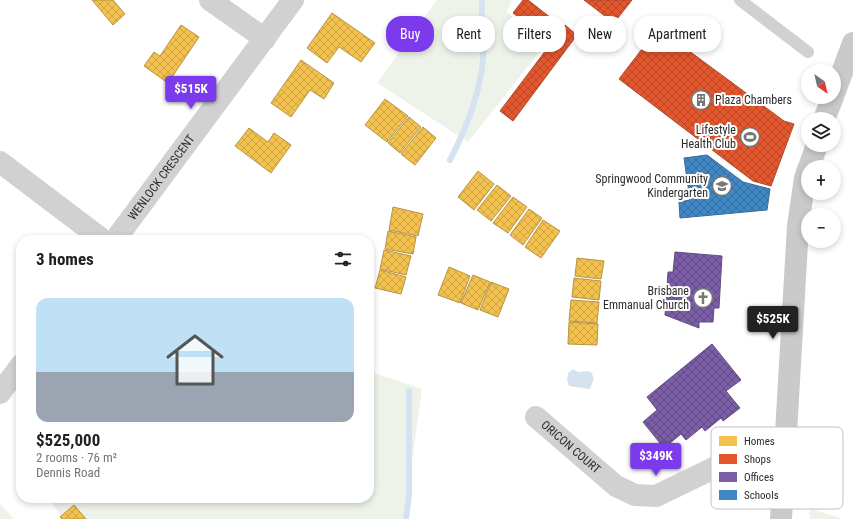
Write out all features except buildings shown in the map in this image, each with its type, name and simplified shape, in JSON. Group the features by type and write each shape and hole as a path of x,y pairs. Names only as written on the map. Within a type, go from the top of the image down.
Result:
{"street":[{"path":"210,0 264,39"},
{"name":"WENLOCK CRESCENT","path":"119,235 293,0"},
{"path":"841,75 853,43"},
{"path":"0,162 96,235"},
{"path":"787,427 798,226 802,200"},
{"path":"0,393 16,372"},
{"name":"ORICON COURT","path":"536,417 616,486 634,495 656,496 711,469"},
{"path":"781,519 782,509"}],"lane":[{"path":"740,0 808,52"}],"shaded area":[{"path":"437,0 512,0 507,12 512,16 503,16 503,52 539,52 468,142 377,83 399,52 434,52 434,16 425,16"},
{"path":"374,373 422,389 404,519 63,519 52,503 374,503"},
{"path":"0,504 14,519 0,519"},
{"path":"809,509 843,519 810,519"}],"water":[{"path":"573,369 578,372 591,372 594,378 590,389 569,386 567,380 568,373"}],"waterway":[{"path":"450,160 467,124 479,86 483,59 482,0"},
{"path":"406,519 409,495 409,391"}],"place":[{"name":"Plaza Chambers","path":"701,100"},
{"name":"Lifestyle Health Club","path":"750,137"},
{"name":"Springwood Community Kindergarten","path":"722,186"},
{"name":"Brisbane Emmanual Church","path":"703,298"}]}
